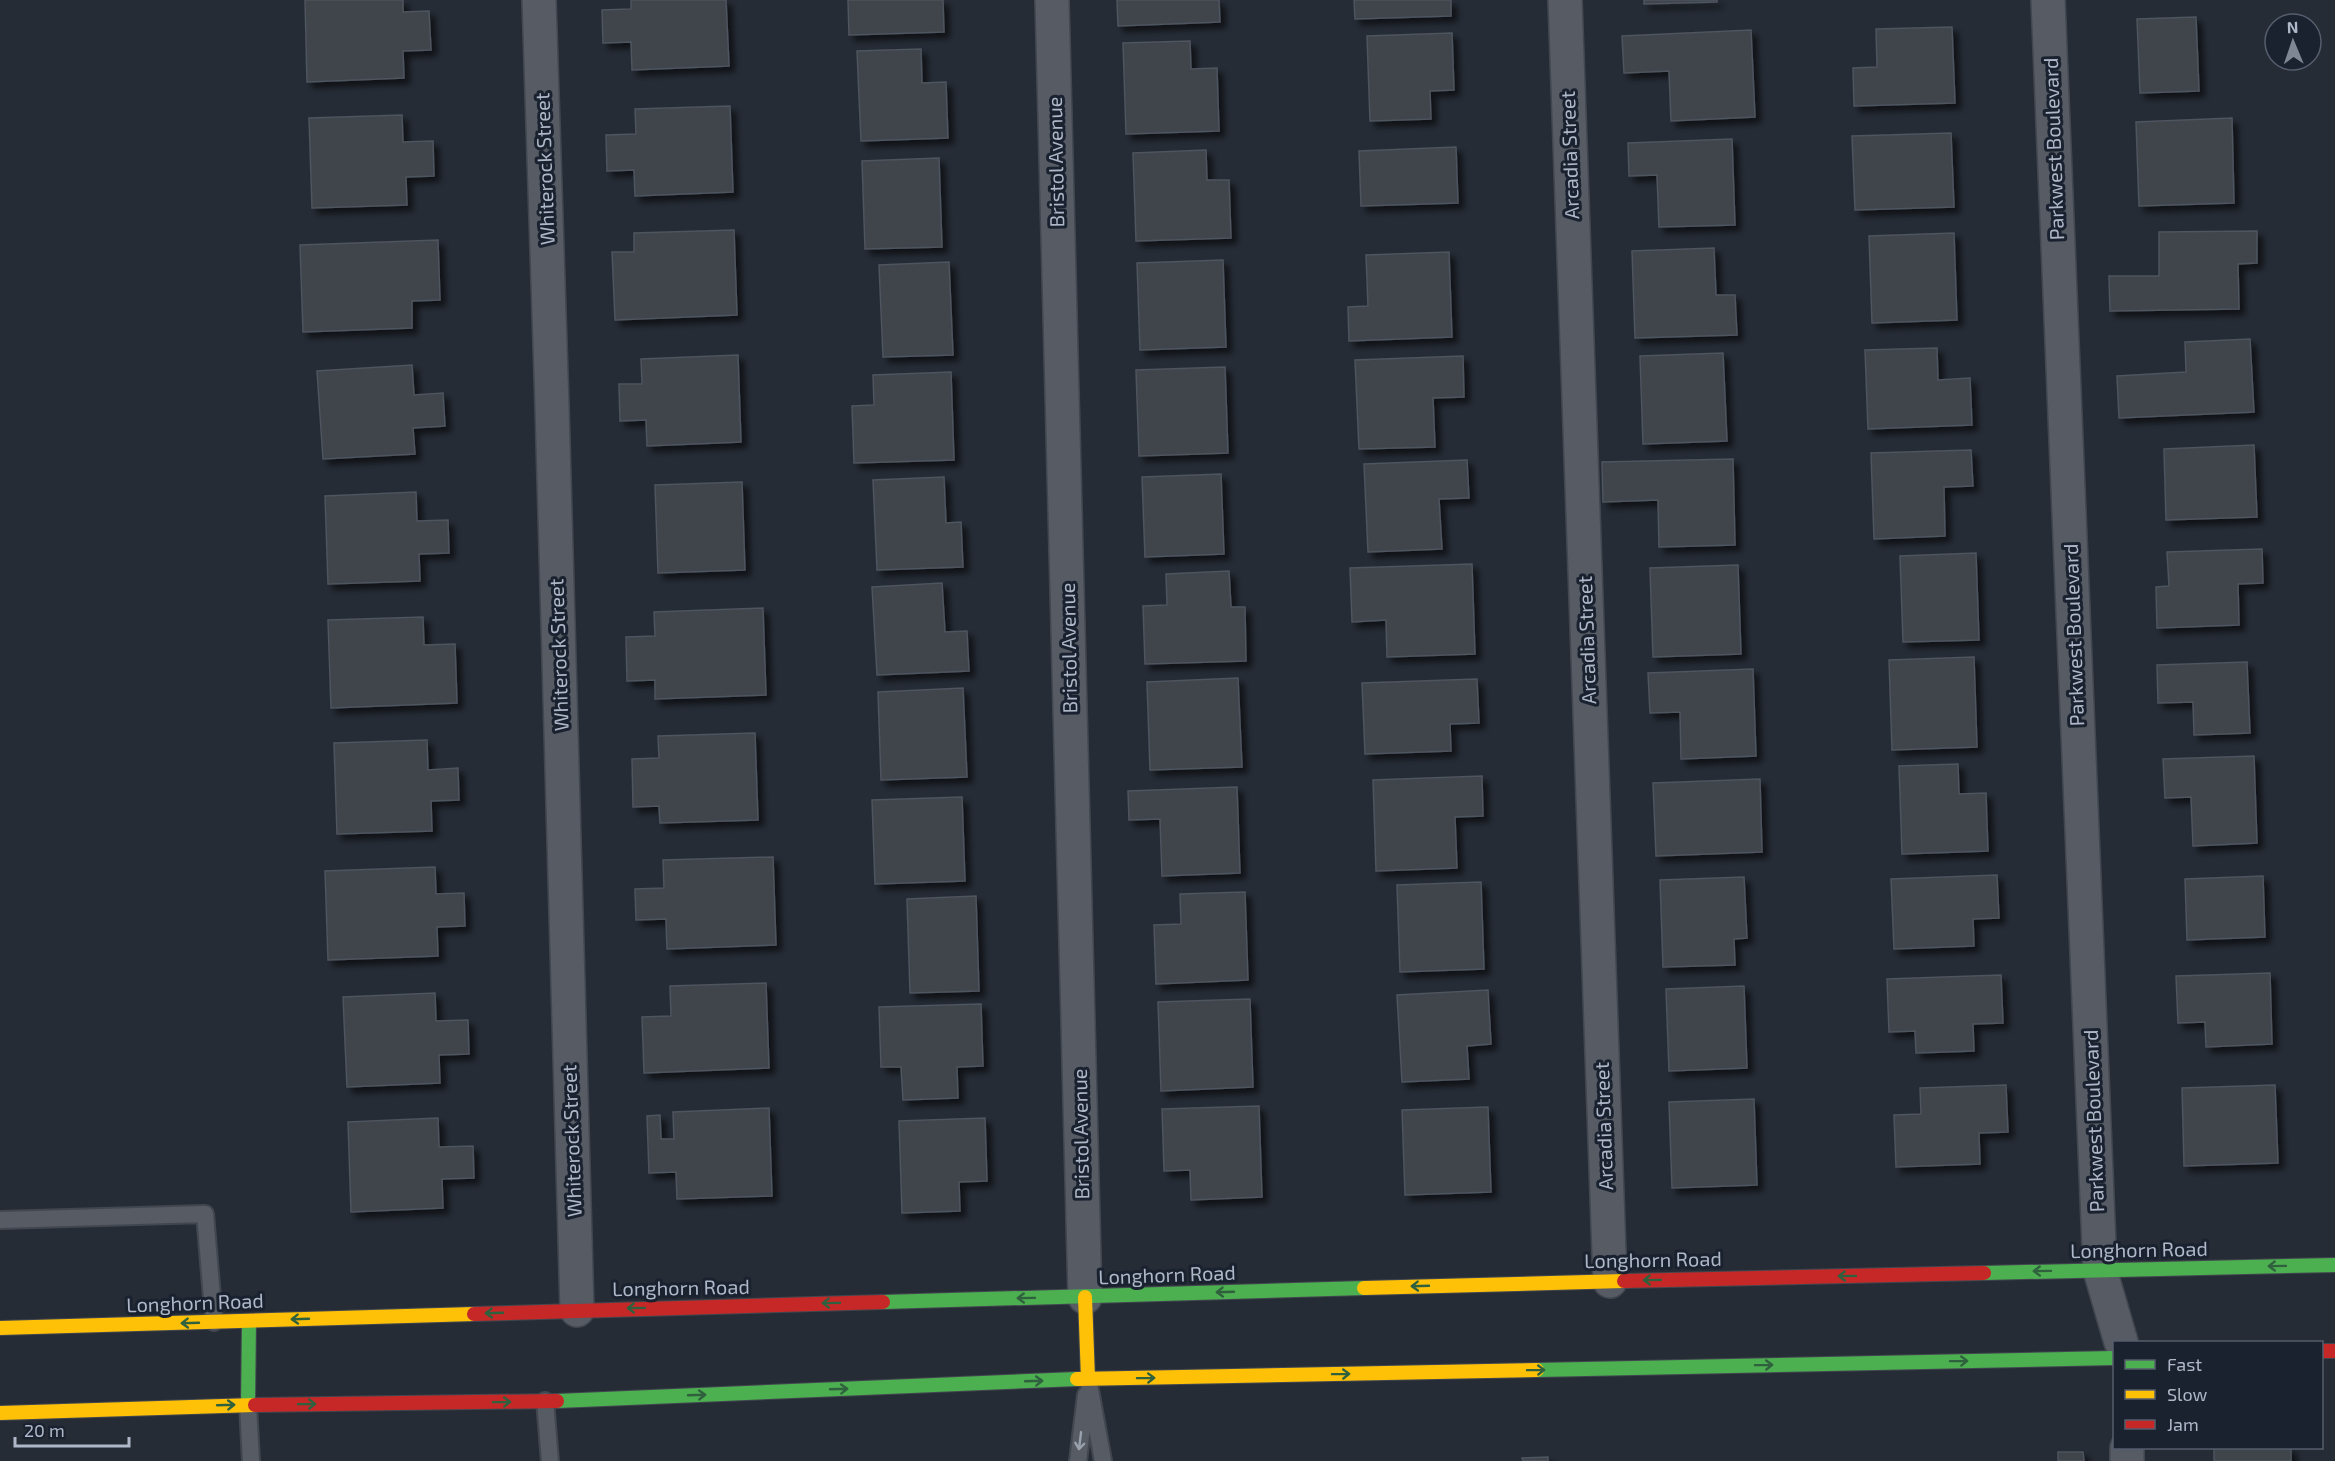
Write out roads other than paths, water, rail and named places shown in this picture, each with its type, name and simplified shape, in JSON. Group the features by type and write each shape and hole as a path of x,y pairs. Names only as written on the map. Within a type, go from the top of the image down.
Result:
{"main road":[{"name":"Longhorn Road","path":"0,1328 1610,1281 2335,1264"},
{"path":"1085,1297 1088,1379"},
{"path":"249,1321 249,1404"},
{"path":"0,1413 249,1404 545,1401 1088,1379 2113,1358"}],"street":[{"name":"Whiterock Street","path":"539,0 577,1310"},
{"name":"Bristol Avenue","path":"1052,0 1085,1297"},
{"name":"Arcadia Street","path":"1565,0 1610,1281"},
{"name":"Parkwest Boulevard","path":"2048,0 2100,1270 2121,1341"}],"lane":[{"path":"0,1220 205,1214 214,1322"},
{"path":"1078,1461 1088,1379"},
{"path":"1088,1379 1103,1461"},
{"path":"545,1401 550,1461"},
{"path":"249,1404 251,1461"}]}
